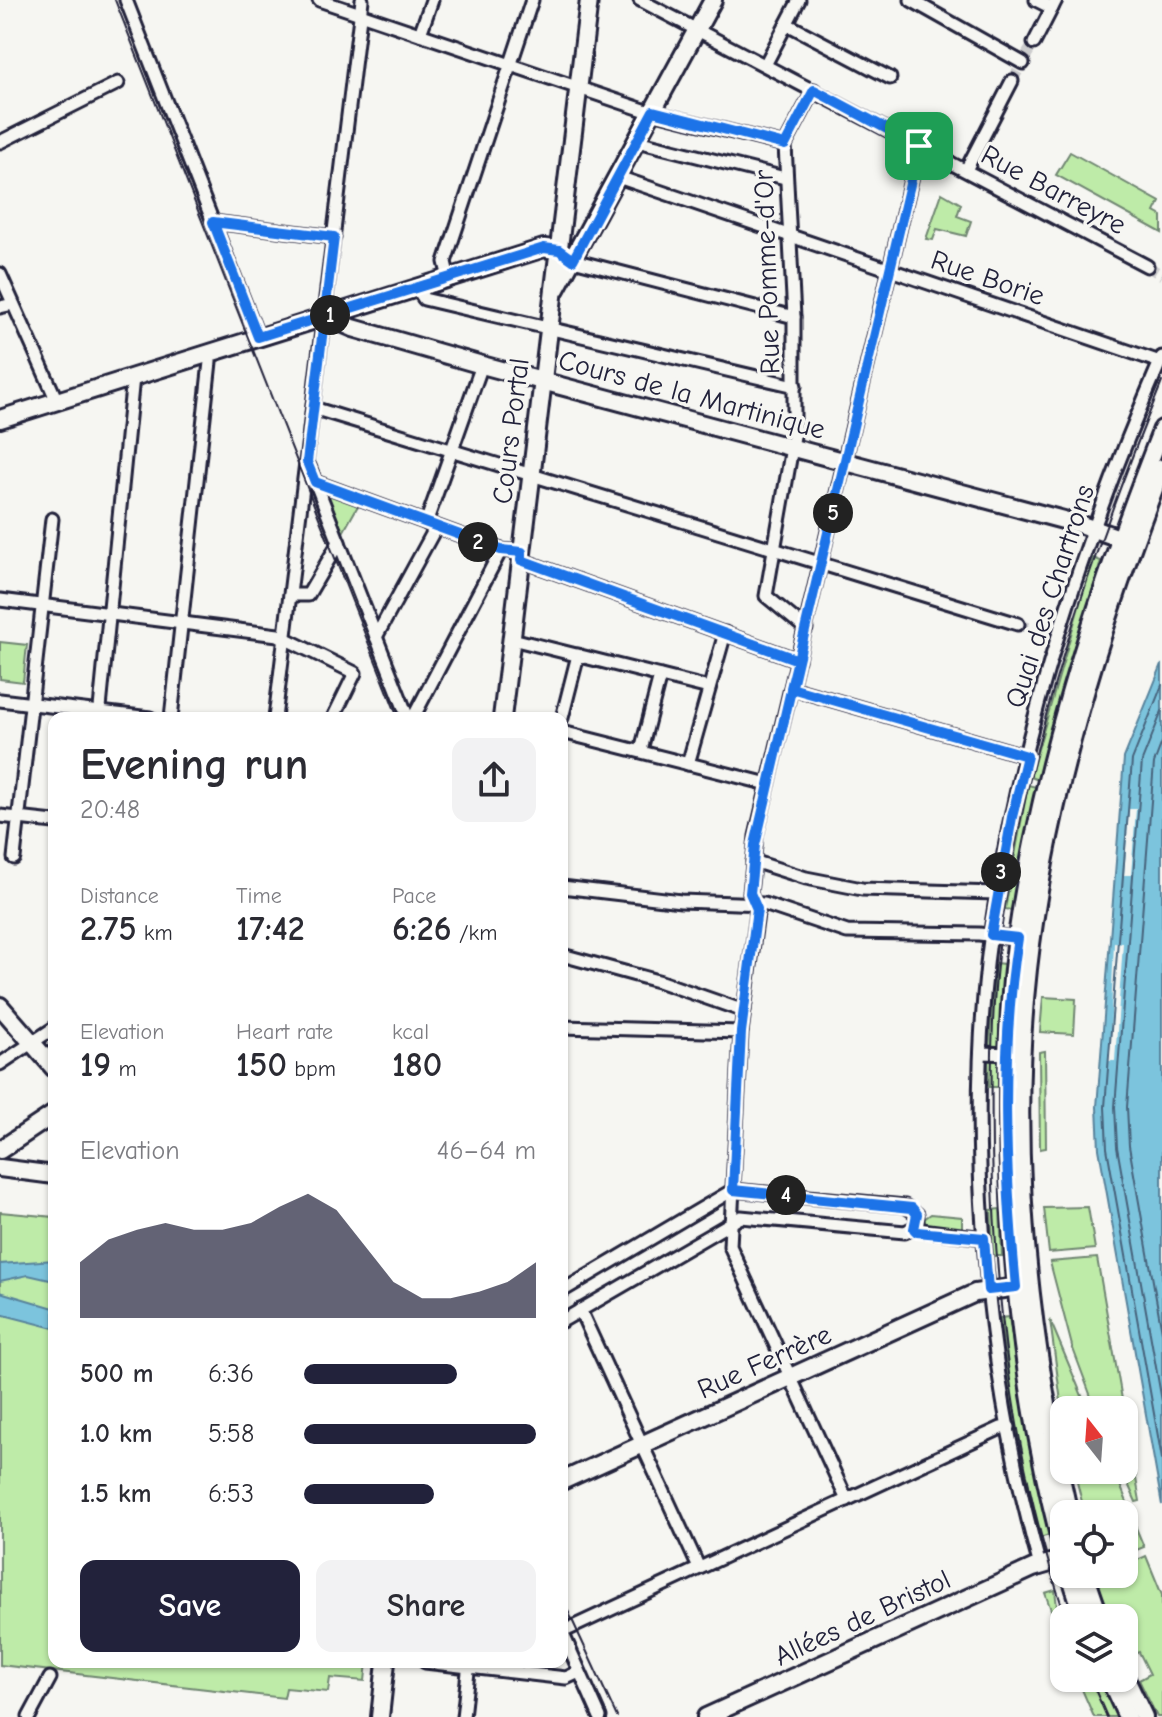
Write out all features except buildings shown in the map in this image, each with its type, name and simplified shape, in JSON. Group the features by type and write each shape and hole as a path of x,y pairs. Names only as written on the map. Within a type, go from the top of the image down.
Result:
{"main road":[{"name":"Cours Portal","path":"504,712 589,0"},
{"name":"Cours Portal","path":"553,294 713,0"},
{"path":"0,419 544,248 559,250 573,260"},
{"name":"Cours de la Martinique","path":"325,316 353,328 482,365 1094,529 1126,541"},
{"name":"Quai des Chartrons","path":"1023,1286 1009,1206 1015,1054 1025,939 1067,761 1126,541 1162,429"},
{"name":"Quai des Chartrons","path":"1126,541 1162,468"},
{"path":"0,1006 48,1061"},
{"path":"0,1150 48,1118"},
{"path":"0,1168 48,1174"},
{"path":"1023,1286 1066,1500"},
{"path":"1023,1286 1036,1431 1051,1500"},
{"name":"Rue Ferrère","path":"568,1478 988,1290 1023,1286"},
{"name":"Allées de Bristol","path":"706,1717 1050,1562"},
{"path":"380,1717 385,1668"},
{"path":"390,1717 395,1668"},
{"path":"1115,1692 1127,1717"},
{"path":"1132,1692 1144,1717"}],"street":[{"path":"126,0 258,337"},
{"path":"319,0 578,88 785,145"},
{"path":"276,712 362,0"},
{"path":"420,34 432,0"},
{"path":"449,278 445,262 532,0"},
{"name":"Rue Barreyre","path":"640,0 1147,266"},
{"path":"765,65 799,0"},
{"path":"911,0 1023,63"},
{"path":"1034,43 1054,4 1036,0"},
{"path":"787,24 890,78"},
{"path":"966,170 1012,81"},
{"path":"0,142 118,83"},
{"name":"Rue Pomme-d'Or","path":"806,629 766,596 793,447 794,317 785,145 814,90"},
{"path":"637,141 785,178"},
{"path":"847,1500 730,1246 741,1032 755,904 750,893 753,861 768,784 919,146"},
{"name":"Rue Borie","path":"618,177 1161,359"},
{"path":"213,222 334,237"},
{"path":"573,260 794,317"},
{"path":"0,274 57,401"},
{"path":"417,288 424,299 795,386"},
{"path":"0,307 13,304"},
{"path":"172,712 210,362 208,353"},
{"name":"Quai des Chartrons","path":"1040,1566 1009,1427 988,1290 984,1238 981,1053 991,935 996,893 1027,756 1094,529 1161,359"},
{"path":"376,637 431,525 452,450 482,365"},
{"path":"99,712 133,377"},
{"path":"313,408 1018,624"},
{"path":"307,462 407,712"},
{"path":"315,482 798,660"},
{"path":"14,858 52,519"},
{"path":"290,595 308,595 339,542"},
{"path":"413,712 501,550"},
{"path":"0,600 285,638 352,670 356,676 336,712"},
{"path":"688,764 725,633"},
{"path":"512,639 709,688"},
{"path":"564,712 578,655"},
{"path":"641,750 660,676"},
{"path":"791,688 1027,756"},
{"path":"0,700 80,712"},
{"path":"568,733 768,784"},
{"path":"0,816 48,821"},
{"path":"753,861 806,878 862,889 996,893"},
{"path":"568,888 681,901 764,904 847,932 991,935 1025,939"},
{"path":"568,957 661,982 744,1011"},
{"path":"568,1027 741,1032"},
{"path":"0,1064 48,1032"},
{"path":"981,1053 1015,1054"},
{"path":"568,1287 733,1190 905,1206 917,1214 914,1229"},
{"path":"568,1317 741,1217 905,1232 914,1229 984,1238"},
{"path":"580,1310 699,1568"},
{"path":"568,1629 1009,1427"},
{"path":"568,1646 600,1717"},
{"path":"463,1717 468,1668"},
{"path":"496,1668 566,1678 579,1672"},
{"path":"29,1717 50,1678"}],"green space":[{"path":"1070,152 1160,202 1155,212 1162,216 1162,233 1056,175"},
{"path":"942,193 961,204 957,216 971,221 966,236 937,229 933,240 926,239"},
{"path":"325,492 360,502 341,536"},
{"path":"1093,558 1101,561 1038,780 1030,777"},
{"path":"0,642 27,645 23,682 0,679"},
{"path":"1028,785 1036,787 1011,910 1005,909"},
{"path":"995,963 1004,964 998,1048 989,1048"},
{"path":"1043,997 1076,999 1074,1034 1040,1032"},
{"path":"1045,1051 1046,1148 1040,1149 1039,1052"},
{"path":"988,1058 998,1058 998,1087 989,1087"},
{"path":"1088,1207 1095,1249 1049,1253 1044,1208"},
{"path":"1000,1209 1002,1256 993,1256 991,1210"},
{"path":"0,1212 48,1216 48,1668 366,1668 365,1681 330,1678 328,1692 286,1688 284,1698 0,1665"},
{"path":"931,1214 962,1217 962,1231 926,1227 924,1219"},
{"path":"1097,1258 1122,1396 1091,1396 1072,1346 1050,1262"},
{"path":"1009,1317 1025,1420 1049,1535 1040,1538 1015,1423 1000,1318"},
{"path":"1050,1320 1082,1396 1060,1396"},
{"path":"1078,1484 1120,1484 1126,1500 1082,1500"},
{"path":"1128,1484 1137,1484 1140,1501 1135,1500"},
{"path":"1138,1533 1144,1547 1138,1549"},
{"path":"1146,1556 1162,1595 1162,1717 1157,1717 1139,1680 1150,1674 1138,1652 1138,1604 1106,1604 1099,1588 1138,1588 1138,1560"},
{"path":"1055,1590 1057,1604 1050,1604 1050,1607 1045,1593"},
{"path":"1083,1692 1105,1692 1117,1717 1094,1717"}],"water":[{"path":"1162,664 1162,1505 1099,1149 1097,1107 1124,758"},
{"path":"48,1260 48,1280 28,1275 0,1281 0,1264"},
{"path":"0,1292 48,1306 48,1326 0,1314"}],"pier":[{"path":"1129,809 1136,809 1131,875 1124,875"},
{"path":"1114,942 1123,943 1115,1061 1109,1061"}],"tunnel":[{"path":"1026,56 1034,43"},
{"path":"1012,81 1019,69"},
{"path":"1147,266 1162,275"},
{"path":"1018,624 1060,639"}],"tram line":[{"path":"115,0 396,712"},
{"path":"1062,1604 1033,1503 1003,1326 992,1148 995,990 1011,867 1043,725 1086,585 1162,382"},
{"path":"568,1611 617,1717"},
{"path":"1096,1692 1107,1717"}],"route":[{"path":"919,146 798,660 791,688 765,796 756,836 750,893 757,909 741,1032 733,1190 912,1208 917,1214 914,1229 917,1232 984,1238 988,1290 1016,1287 1009,1206 1008,1021 1018,938 991,935 996,893 1027,756 791,688 798,660 531,561 521,560 522,552 501,550 315,482 307,462 325,316 334,237 213,222 258,337 325,316 544,248 559,250 573,260 653,111 785,145 814,90 919,146"}]}
